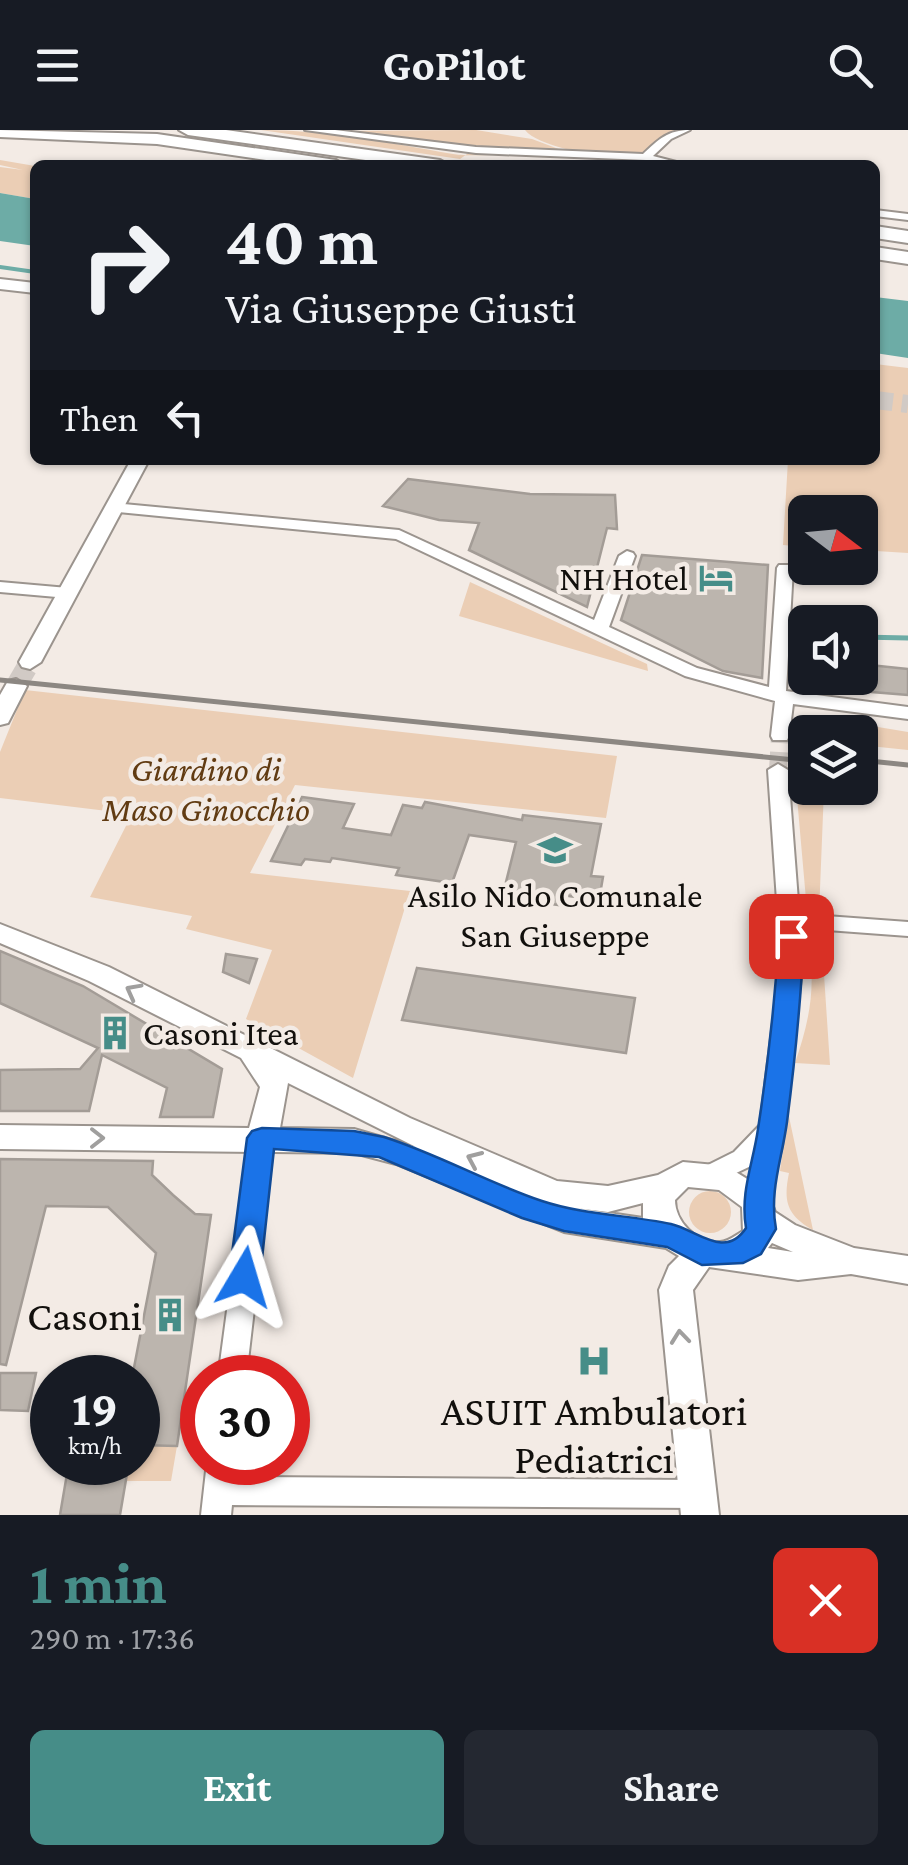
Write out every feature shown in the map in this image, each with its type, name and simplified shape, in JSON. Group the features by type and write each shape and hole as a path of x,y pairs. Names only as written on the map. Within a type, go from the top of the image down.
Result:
{"highway":[{"path":"98,130 206,140 334,160"},
{"path":"188,130 404,160"},
{"path":"228,130 437,160"},
{"path":"0,132 130,136 300,160"},
{"path":"130,136 287,160"},
{"path":"880,231 908,234"},
{"path":"880,252 908,256"}],"street":[{"path":"310,130 491,152 660,160"},
{"path":"646,157 667,138 685,130"},
{"path":"880,213 908,217"},
{"path":"0,284 30,287"},
{"path":"30,662 137,465"},
{"path":"114,508 398,535 691,672 781,696 908,713"},
{"path":"599,631 627,556"},
{"path":"780,736 785,568"},
{"path":"0,587 68,593"},
{"path":"0,718 16,686"},
{"path":"219,1490 699,1505 676,1290 681,1276 702,1248 758,1238 786,1026 791,920 778,814 778,770"},
{"path":"791,920 908,930"},
{"path":"0,933 99,974 250,1054 553,1194 608,1199 667,1185 684,1174 713,1174 744,1188 759,1210 803,1243 851,1261 908,1270"},
{"path":"235,1355 262,1138 276,1086 267,1070 250,1054"},
{"path":"713,1174 756,1148 771,1128"},
{"path":"0,1138 354,1142 384,1148 548,1214 798,1266 851,1261"},
{"path":"667,1185 658,1209 702,1248"}],"green space":[{"path":"261,130 333,135 466,155 460,159"},
{"path":"476,130 532,139 564,151 513,152 340,131"},
{"path":"525,130 679,130 644,153 628,156 562,148"},
{"path":"0,160 30,165 30,198 0,193 0,167 23,170 0,165"},
{"path":"880,365 908,368 908,553 878,551 878,495 788,495 788,545 783,545 788,465 880,465"},
{"path":"470,582 647,664 648,671 459,616"},
{"name":"Giardino di Maso Ginocchio","path":"25,690 617,756 606,818 295,785 250,873 410,891 353,1078 246,1019 272,950 186,929 192,916 90,897 132,814 0,798 0,752"},
{"path":"878,727 908,732 908,750 878,747"},
{"path":"798,805 823,805 819,914 807,911"},
{"path":"811,928 821,929 830,1065 795,1063 810,1003 811,963 803,944 812,945"},
{"path":"788,1112 813,1230 792,1213 787,1200 789,1173 780,1171"},
{"path":"710,1191 724,1198 731,1212 724,1226 710,1233 696,1226 689,1212 696,1198"},
{"path":"160,1446 177,1446 171,1481 160,1481"}],"water":[{"path":"0,193 30,198 30,245 0,241"},
{"path":"880,298 908,301 908,358 880,354"}],"building":[{"path":"408,479 530,494 615,495 617,529 607,528 587,607 469,550 479,523 439,520 383,506"},
{"path":"642,555 768,565 762,678 723,671 621,620"},
{"path":"878,666 908,669 908,695 878,692"},
{"path":"302,797 354,804 343,828 391,835 403,805 422,808 425,802 522,820 523,815 601,824 591,876 603,877 599,900 561,895 559,905 535,902 537,894 504,890 516,842 469,835 452,883 396,875 399,868 332,858 330,862 305,859 301,865 271,861"},
{"name":"Casoni Itea","path":"0,951 83,986 222,1069 213,1117 160,1117 167,1088 102,1055 89,1111 0,1111 0,1070 80,1069 98,1048 0,1003"},
{"path":"226,954 257,959 249,983 223,972"},
{"path":"417,968 635,998 626,1053 402,1020"},
{"name":"Casoni","path":"0,1159 153,1161 152,1175 173,1195 195,1214 211,1215 190,1355 180,1355 177,1446 160,1446 160,1355 136,1355 156,1253 108,1207 46,1206 6,1365 0,1364"},
{"path":"0,1373 30,1373 28,1411 0,1410"},
{"path":"65,1485 125,1485 120,1515 60,1515"}],"waterway":[{"path":"0,267 30,271"},
{"path":"878,637 908,638"}],"tunnel":[{"path":"880,401 908,404"},
{"path":"16,686 30,662"},
{"path":"778,770 780,736"}],"railway":[{"path":"0,680 788,759"},
{"path":"878,762 908,765"}],"place":[{"name":"NH Hotel","path":"716,578"},
{"name":"Asilo Nido Comunale San Giuseppe","path":"555,850"},
{"name":"Casoni Itea","path":"115,1033"},
{"name":"Casoni","path":"170,1315"},
{"name":"ASUIT Ambulatori Pediatrici","path":"594,1361"}],"route":[{"path":"244,1277 262,1138 354,1142 384,1148 532,1210 584,1223 673,1236 711,1255 741,1251 758,1238 761,1229 756,1200 770,1146 786,1026 791,936"}]}
